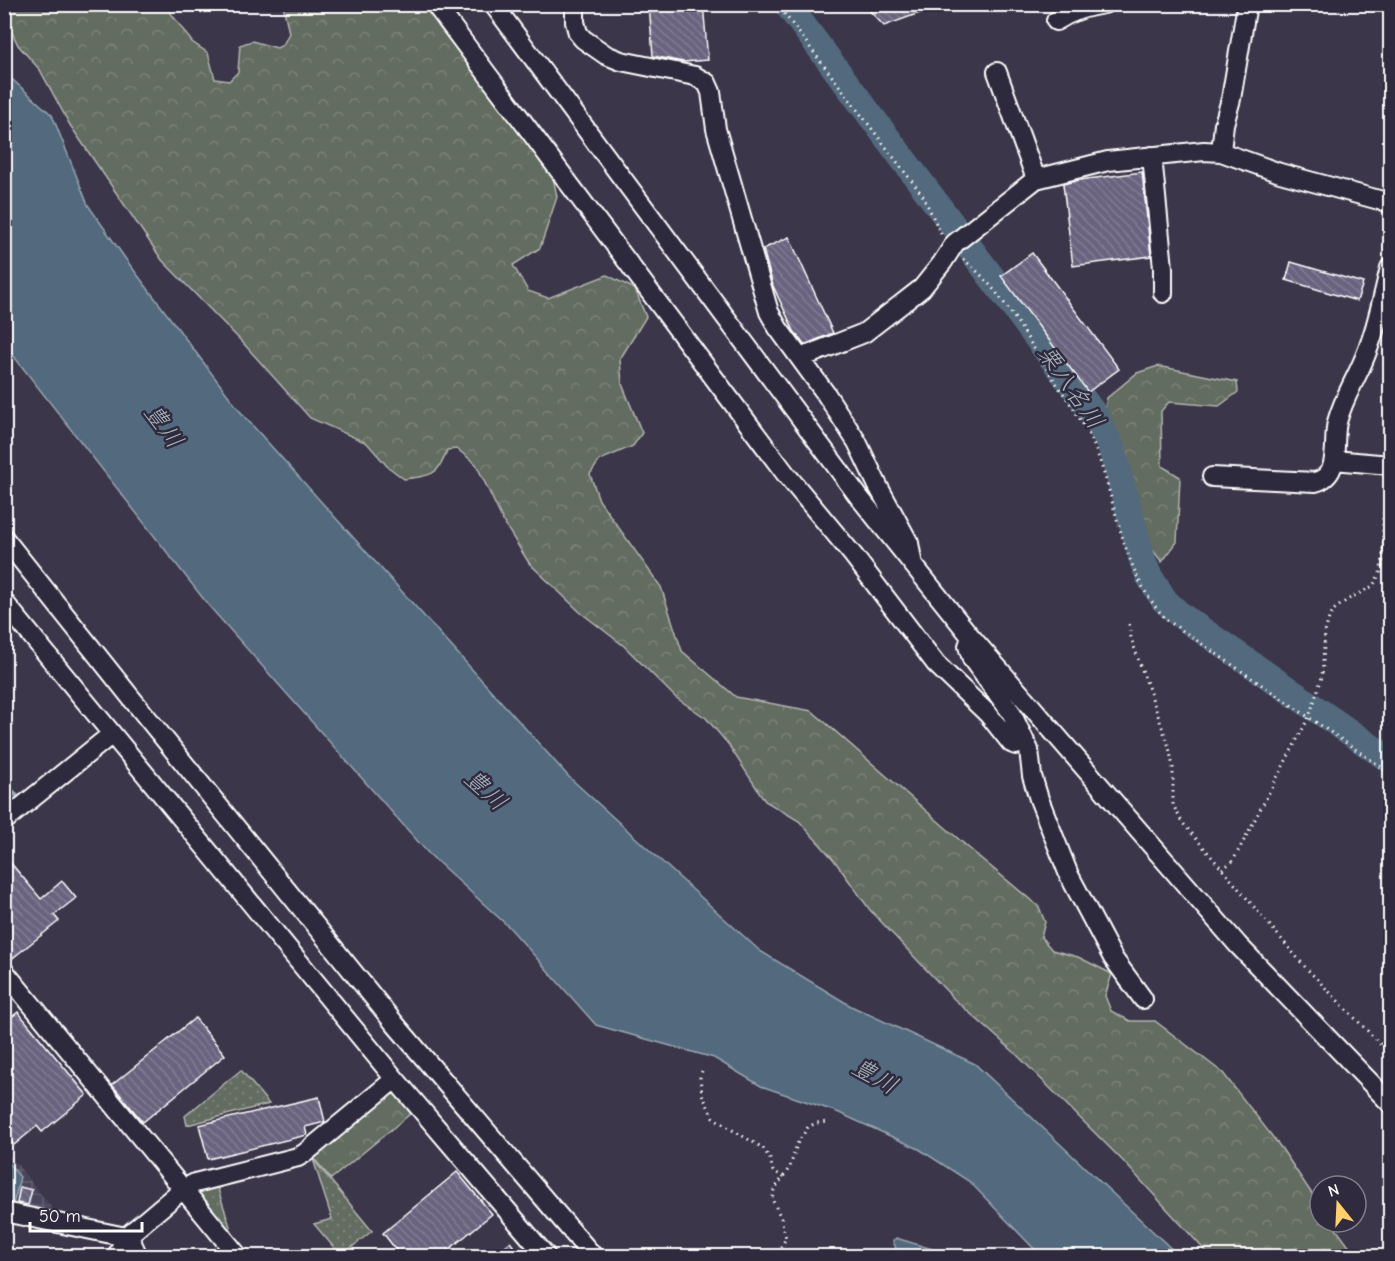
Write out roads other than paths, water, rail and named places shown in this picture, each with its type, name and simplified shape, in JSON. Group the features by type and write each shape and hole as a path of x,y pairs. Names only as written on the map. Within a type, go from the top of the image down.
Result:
{"street":[{"path":"435,4 785,473 853,555 936,664 987,714 1011,743 1016,745 1022,742 1022,736"},
{"path":"493,4 913,567 1238,945 1390,1103"},
{"path":"575,4 575,22 578,33 606,55 621,61 695,76 707,83 711,92 716,129 769,312 856,442 909,543 913,567"},
{"path":"1056,21 1069,12 1104,4"},
{"path":"1221,152 1224,124 1231,99 1247,4"},
{"path":"997,72 1036,179"},
{"path":"803,360 808,355 864,333 899,306 922,288 954,245 1036,179 1108,161 1204,151 1221,152 1280,173 1390,203"},
{"path":"1152,156 1163,268 1163,293"},
{"path":"1212,477 1315,482 1325,479 1334,460 1336,426 1345,396 1362,365 1390,268"},
{"path":"1334,460 1390,465"},
{"path":"4,538 394,1024 594,1257"},
{"path":"4,602 395,1079 546,1257"},
{"path":"971,637 969,646 972,659 1011,712 1029,750 1032,776 1039,799 1069,875 1113,958 1143,999"},
{"path":"4,821 112,734"},
{"path":"4,971 238,1257"},
{"path":"117,1257 126,1237 183,1189 195,1183 305,1153 395,1079"},
{"path":"4,1212 126,1237 132,1243 138,1257"}],"water":[{"name":"豊川","path":"5,73 52,115 88,205 127,261 243,415 569,777 760,951 851,1006 975,1064 1179,1256 1041,1256 970,1182 919,1149 837,1112 761,1086 714,1058 596,1025 509,927 429,854 209,606 5,345"},
{"path":"4,1158 20,1177 13,1205 5,1203"},
{"path":"896,1238 955,1256 899,1256 893,1241"}],"waterway":[{"name":"栗八名川","path":"787,4 1094,414 1111,447 1143,562 1164,600 1180,615 1390,760"},
{"path":"4,781 20,800"}]}
